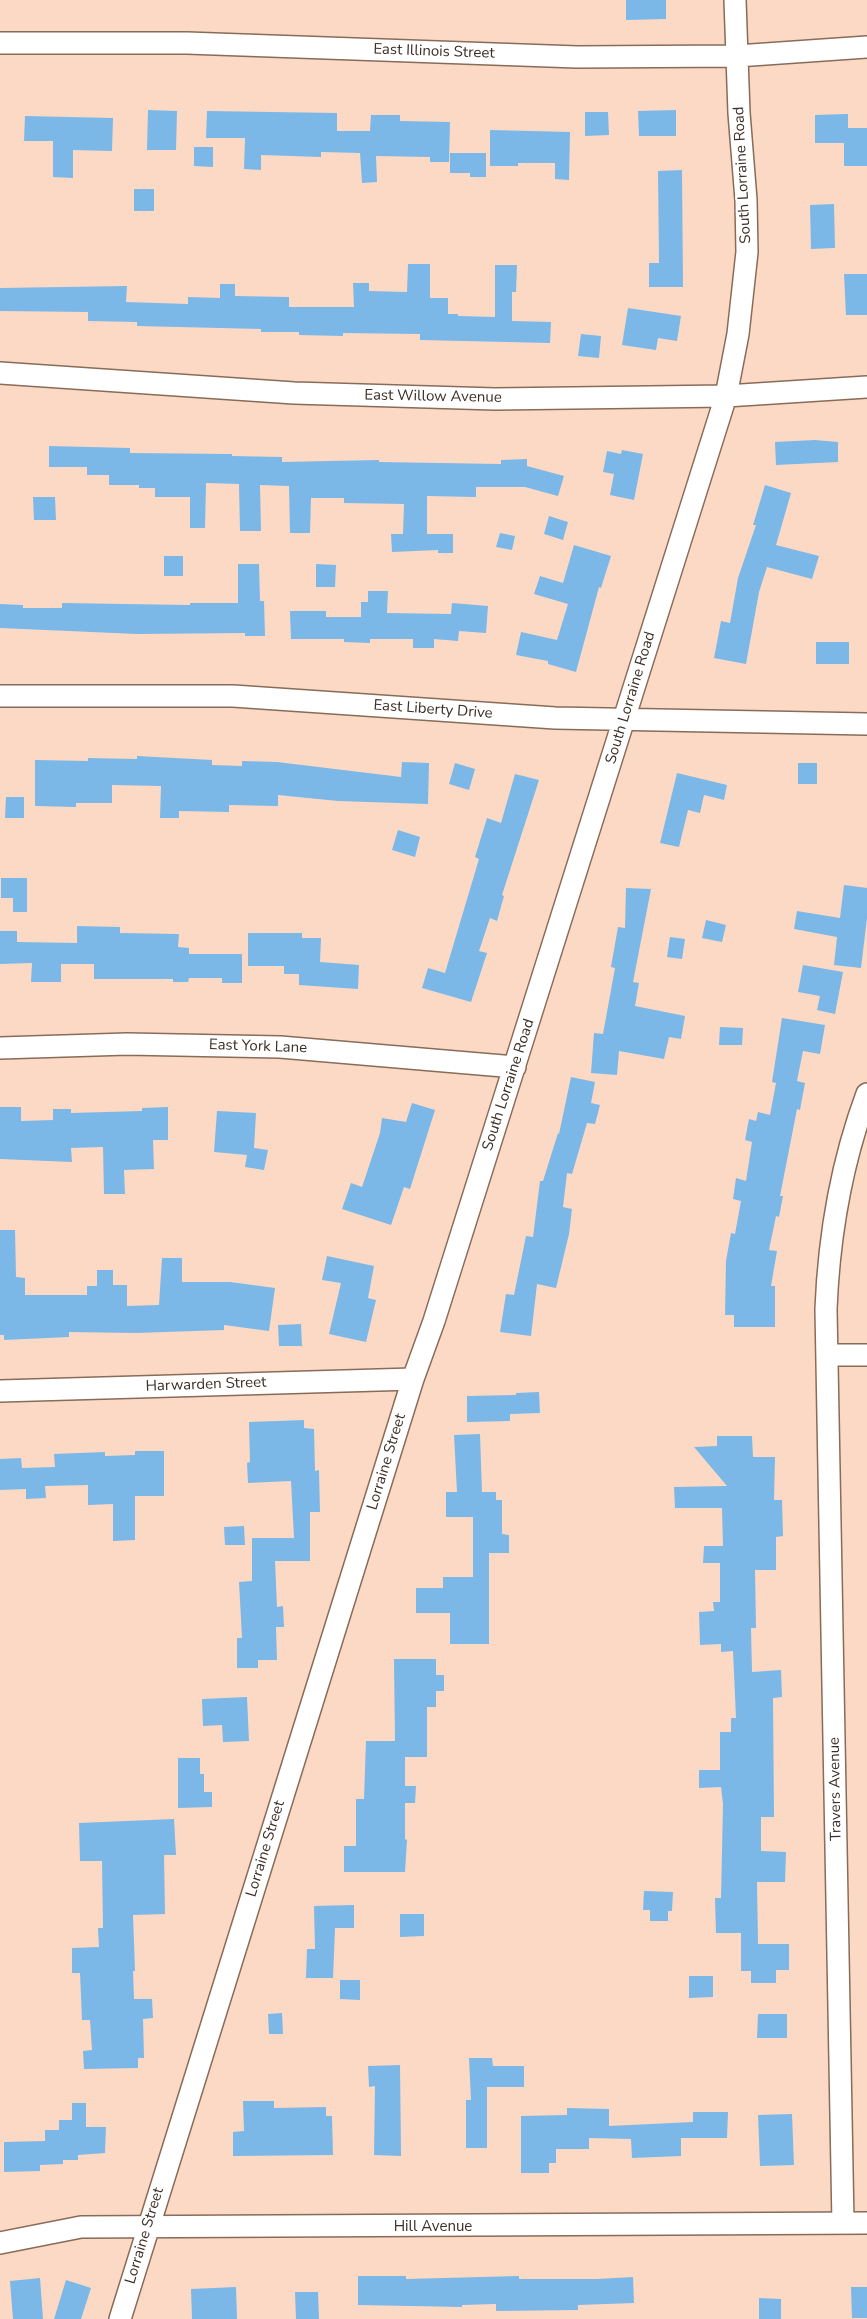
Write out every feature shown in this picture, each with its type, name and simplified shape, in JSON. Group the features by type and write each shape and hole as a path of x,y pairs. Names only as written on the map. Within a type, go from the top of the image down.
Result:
{"street":[{"name":"South Lorraine Road","path":"413,1379 434,1321 515,1067 726,396 738,334 747,252 735,0"},
{"name":"East Illinois Street","path":"0,43 187,43 577,57 737,56 867,47"},
{"name":"East Willow Avenue","path":"0,373 294,393 495,399 726,396 867,387"},
{"name":"East Liberty Drive","path":"0,696 233,696 454,712 624,720 867,724"},
{"name":"East York Lane","path":"0,1048 127,1044 280,1047 515,1067"},
{"name":"Travers Avenue","path":"843,2223 826,1309 832,1227 847,1153 867,1094"},
{"path":"828,1356 867,1355"},
{"name":"Harwarden Street","path":"0,1391 413,1379"},
{"name":"Lorraine Street","path":"120,2319 413,1379"},
{"name":"Hill Avenue","path":"0,2243 81,2227 867,2224"}],"building":[{"path":"626,0 666,0 666,19 626,20"},
{"path":"148,110 177,111 176,150 147,150"},
{"path":"676,110 676,136 639,136 638,111"},
{"path":"207,111 337,113 337,131 370,131 371,115 400,115 400,121 450,122 449,162 430,162 430,157 376,156 377,182 362,183 360,153 321,152 321,157 261,155 261,170 244,169 245,138 206,138"},
{"path":"585,112 608,112 609,135 585,136"},
{"path":"848,114 848,128 867,128 867,166 844,166 844,143 815,143 815,115"},
{"path":"25,116 113,118 112,151 73,150 73,178 53,177 53,141 24,141"},
{"path":"490,130 570,132 569,180 555,179 555,163 518,163 518,166 490,166"},
{"path":"194,147 213,147 213,167 194,166"},
{"path":"450,153 486,153 486,177 470,177 470,173 450,173"},
{"path":"682,170 683,287 649,287 649,263 659,263 658,171"},
{"path":"134,189 154,189 154,211 134,211"},
{"path":"834,204 835,248 811,249 810,205"},
{"path":"408,264 430,264 430,298 448,298 448,314 495,317 495,265 517,265 516,292 512,292 512,321 551,322 550,343 420,340 420,334 343,333 343,336 299,335 299,332 261,332 261,329 137,326 137,322 88,321 88,312 0,311 0,288 127,286 126,302 188,304 188,297 220,298 220,284 235,284 235,296 289,297 289,307 354,307 353,283 369,283 369,291 407,292"},
{"path":"844,274 867,274 867,315 846,315"},
{"path":"628,308 681,316 677,341 658,338 656,350 622,345"},
{"path":"581,334 601,336 599,358 578,356"},
{"path":"815,440 838,442 838,462 776,465 775,442"},
{"path":"49,446 130,448 130,453 232,454 232,456 282,457 282,462 379,460 379,462 501,464 501,460 527,459 527,466 564,476 558,496 525,487 476,487 476,497 427,496 427,534 453,534 453,553 438,553 438,550 392,552 391,534 403,534 404,504 344,503 344,498 311,498 310,533 290,533 289,486 260,485 261,531 240,531 239,484 206,483 205,528 190,528 190,497 155,497 155,488 139,488 139,485 109,485 109,475 87,475 87,467 49,467"},
{"path":"622,450 643,454 634,500 610,495 614,474 603,472 607,451 621,454"},
{"path":"765,485 791,493 776,545 819,556 812,579 767,567 759,592 746,664 714,658 721,621 730,623 738,578 756,525 753,525"},
{"path":"33,497 55,497 56,520 34,520"},
{"path":"549,516 568,522 563,540 544,534"},
{"path":"500,533 515,536 512,550 496,547"},
{"path":"574,545 611,556 601,588 599,587 576,672 548,664 548,661 516,655 521,632 557,640 568,604 534,594 540,576 563,583"},
{"path":"164,556 183,556 183,576 164,576"},
{"path":"238,564 259,564 260,601 264,601 265,636 245,636 245,633 137,634 0,628 0,604 23,605 23,608 62,608 62,603 190,605 190,603 238,603"},
{"path":"316,564 336,565 335,587 316,587"},
{"path":"368,591 388,591 387,613 451,614 452,603 488,606 486,633 459,631 458,641 434,639 434,648 413,648 413,639 370,639 370,643 344,642 344,639 291,639 290,611 326,611 326,617 361,617 361,602 368,602"},
{"path":"816,642 849,642 849,664 816,664"},
{"path":"137,756 212,760 212,765 242,766 242,761 277,762 401,777 402,762 429,763 428,804 338,801 278,795 278,806 229,805 229,812 179,811 179,818 160,818 161,786 112,785 112,803 76,803 76,807 35,806 35,760 88,761 88,758 137,759"},
{"path":"455,763 475,769 469,790 449,784"},
{"path":"798,763 817,763 817,784 798,784"},
{"path":"677,773 727,785 724,800 704,795 700,813 688,810 679,847 660,843"},
{"path":"515,774 539,780 502,895 504,896 497,921 490,918 479,951 487,953 471,1002 422,988 428,968 445,973 479,859 475,857 487,818 501,823"},
{"path":"6,797 24,797 24,818 5,818"},
{"path":"398,830 420,837 415,857 392,850"},
{"path":"1,878 27,878 27,912 13,912 13,898 1,898"},
{"path":"844,885 867,888 867,918 861,968 834,965 837,937 794,929 797,911 840,918"},
{"path":"626,888 651,889 633,982 639,983 635,1006 685,1016 681,1039 669,1037 664,1059 619,1051 617,1075 591,1073 594,1033 603,1034 615,968 611,967 618,927 625,928"},
{"path":"706,920 726,925 722,942 702,938"},
{"path":"77,926 120,927 120,933 179,934 178,947 189,948 189,954 242,954 242,983 222,983 222,978 189,978 188,982 173,982 173,979 94,979 94,964 61,964 61,982 31,982 32,963 0,964 0,931 17,931 17,942 77,943"},
{"path":"248,933 302,933 302,938 321,938 320,962 359,965 358,989 299,985 299,974 284,974 284,966 248,966"},
{"path":"670,937 685,939 682,959 667,957"},
{"path":"803,965 843,972 835,1014 817,1010 820,996 798,992"},
{"path":"782,1018 825,1025 820,1054 803,1051 797,1081 805,1083 800,1110 797,1109 780,1196 783,1196 779,1217 776,1216 769,1250 777,1251 771,1286 775,1286 775,1327 734,1327 734,1315 725,1315 726,1261 731,1233 735,1234 741,1201 733,1199 736,1178 746,1181 752,1142 745,1140 749,1119 756,1121 758,1112 770,1115 776,1083 772,1082"},
{"path":"720,1027 743,1028 742,1045 719,1045"},
{"path":"571,1077 595,1082 591,1103 600,1105 595,1124 587,1123 572,1174 567,1173 563,1207 572,1209 569,1234 556,1288 537,1284 531,1336 500,1332 506,1294 514,1295 526,1236 533,1237 540,1181 543,1181 559,1134"},
{"path":"412,1103 435,1110 410,1189 404,1187 391,1225 342,1209 351,1183 362,1187 380,1133 382,1118 406,1122"},
{"path":"0,1107 21,1107 21,1121 53,1120 53,1109 71,1109 71,1113 142,1111 142,1108 168,1107 168,1140 153,1140 154,1169 124,1170 125,1194 104,1194 103,1147 71,1148 72,1162 0,1159"},
{"path":"217,1111 256,1113 254,1148 268,1150 264,1170 245,1167 247,1155 214,1152"},
{"path":"0,1230 15,1230 16,1277 25,1278 25,1295 87,1295 87,1286 97,1286 97,1270 113,1270 113,1285 127,1285 127,1306 159,1305 162,1258 182,1258 182,1282 230,1282 275,1288 269,1331 224,1325 224,1330 136,1333 69,1332 69,1337 4,1340 4,1335 0,1335"},
{"path":"327,1256 374,1266 368,1298 376,1300 366,1342 329,1334 341,1283 322,1280"},
{"path":"301,1324 302,1346 279,1346 278,1325"},
{"path":"539,1392 540,1413 510,1414 510,1421 467,1422 467,1396 516,1395 516,1393"},
{"path":"304,1420 304,1428 314,1429 315,1471 319,1470 320,1512 310,1512 310,1561 275,1561 277,1607 283,1606 284,1627 276,1627 277,1660 258,1660 258,1668 237,1668 237,1638 242,1638 239,1582 252,1581 252,1538 294,1538 291,1481 248,1483 247,1463 250,1462 249,1422"},
{"path":"480,1434 482,1492 496,1492 496,1500 502,1500 502,1534 509,1535 509,1553 489,1553 489,1644 450,1644 450,1613 416,1613 416,1588 443,1588 443,1577 473,1577 473,1517 446,1517 446,1492 457,1492 454,1435"},
{"path":"717,1436 752,1436 753,1457 775,1457 774,1500 782,1500 783,1536 776,1537 776,1570 755,1570 756,1628 751,1628 752,1672 781,1670 782,1697 773,1698 774,1817 761,1817 761,1851 786,1852 785,1882 757,1882 758,1944 789,1944 789,1970 776,1970 776,1983 751,1983 751,1971 741,1971 741,1933 716,1933 715,1898 721,1898 723,1804 721,1787 699,1788 699,1770 720,1770 720,1732 731,1732 731,1718 736,1718 733,1651 721,1652 721,1644 700,1645 699,1612 714,1611 713,1602 720,1602 720,1563 703,1563 704,1546 723,1546 722,1508 675,1508 674,1487 727,1486 694,1447 717,1446"},
{"path":"135,1451 164,1451 164,1496 135,1496 135,1540 113,1541 113,1504 88,1505 88,1485 45,1486 46,1498 26,1499 26,1489 0,1490 0,1459 21,1458 22,1468 55,1467 54,1454 105,1452 105,1456 135,1455"},
{"path":"244,1526 245,1545 225,1545 224,1527"},
{"path":"394,1659 436,1659 436,1675 444,1675 444,1691 436,1691 436,1707 427,1707 427,1757 405,1757 405,1786 416,1786 415,1803 405,1803 405,1839 407,1840 405,1872 344,1872 344,1846 356,1846 356,1799 364,1799 366,1741 395,1741"},
{"path":"247,1697 249,1741 223,1742 222,1725 203,1726 202,1699"},
{"path":"178,1758 200,1758 200,1774 204,1774 204,1792 212,1792 212,1807 178,1808"},
{"path":"174,1819 176,1855 164,1855 165,1914 133,1915 134,1999 152,1999 153,2018 143,2019 144,2058 138,2058 138,2068 84,2069 83,2051 92,2050 90,2020 82,2020 80,1973 72,1973 72,1948 99,1947 98,1928 103,1928 102,1861 80,1861 79,1823"},
{"path":"644,1891 673,1892 672,1911 668,1911 668,1921 650,1921 650,1910 643,1910"},
{"path":"354,1905 354,1928 335,1928 333,1978 306,1978 307,1949 315,1949 314,1906"},
{"path":"400,1914 424,1914 424,1936 400,1937"},
{"path":"689,1976 713,1976 713,1997 689,1998"},
{"path":"340,1980 360,1980 360,2000 340,1999"},
{"path":"282,2013 283,2034 269,2034 268,2014"},
{"path":"758,2014 787,2014 787,2038 757,2038"},
{"path":"469,2058 492,2058 493,2066 524,2066 524,2087 487,2087 487,2148 466,2148 466,2100 471,2100"},
{"path":"400,2065 401,2156 374,2155 375,2086 369,2087 368,2066"},
{"path":"243,2101 274,2101 274,2108 326,2107 326,2116 332,2116 333,2155 233,2156 233,2132 244,2131"},
{"path":"72,2103 86,2103 86,2127 106,2127 105,2153 78,2155 78,2160 63,2160 63,2164 40,2165 40,2171 4,2172 4,2142 45,2141 45,2130 59,2130 59,2120 72,2120"},
{"path":"567,2108 609,2109 609,2126 693,2122 693,2112 728,2112 727,2138 681,2138 681,2156 632,2158 631,2139 589,2138 589,2149 556,2149 556,2163 549,2163 549,2173 521,2173 521,2116 567,2115"},
{"path":"792,2114 794,2165 760,2166 758,2115"},
{"path":"358,2276 406,2276 406,2279 519,2276 519,2279 633,2277 634,2303 578,2305 578,2310 496,2311 496,2304 462,2305 462,2307 358,2305"},
{"path":"40,2278 43,2319 13,2319 10,2281"},
{"path":"66,2280 91,2288 81,2319 54,2319"},
{"path":"236,2287 237,2319 192,2319 191,2289"},
{"path":"851,2287 867,2287 867,2318 852,2318"},
{"path":"295,2292 318,2292 319,2319 296,2319"},
{"path":"759,2298 781,2299 781,2319 759,2319"}]}
